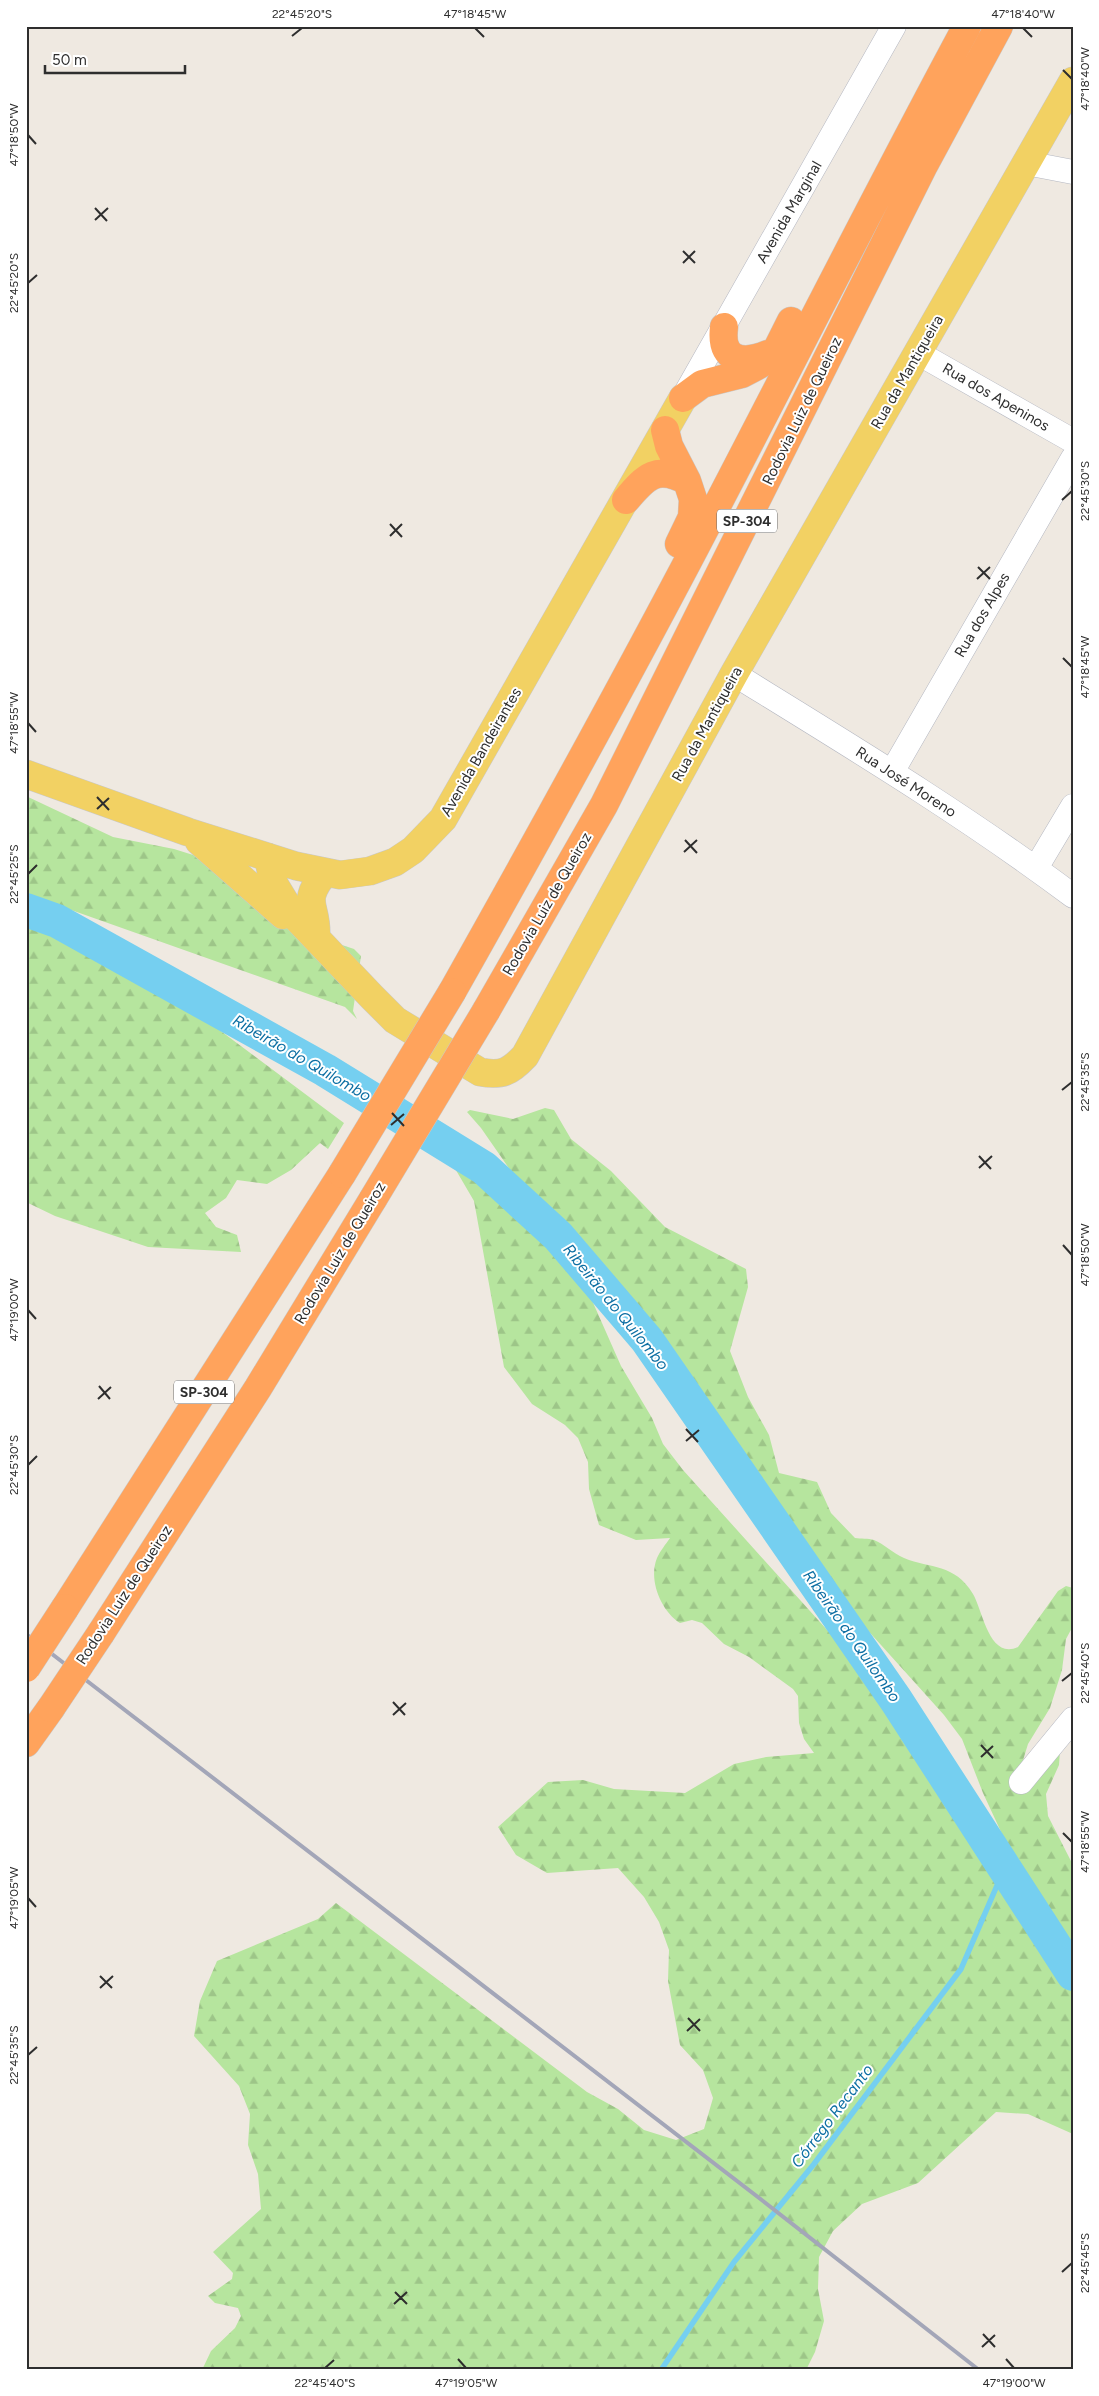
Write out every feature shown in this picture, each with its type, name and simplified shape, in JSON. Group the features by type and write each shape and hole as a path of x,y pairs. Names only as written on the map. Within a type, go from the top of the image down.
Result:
{"highway":[{"path":"683,398 702,384 742,374 759,365 776,351 835,235 948,26"},
{"name":"Rodovia Luiz de Queiroz","path":"26,1668 342,1174 452,992 554,809 687,563 966,26"},
{"name":"Rodovia Luiz de Queiroz","path":"26,1743 101,1633 258,1388 486,1011 604,805 924,165 999,26"},
{"path":"724,327 722,341 729,353 740,361 754,360 776,351"},
{"path":"554,809 604,694 692,517 693,499 688,481 674,459 665,430"},
{"path":"626,500 639,485 661,473 673,474 688,481"}],"main road":[{"name":"Rua da Mantiqueira","path":"276,860 272,877 280,896 291,912 315,934 395,1020 480,1072 495,1075 512,1069 525,1056 734,674 1073,81"},
{"name":"Avenida Bandeirantes","path":"26,774 188,832 276,860 340,876 370,871 395,862 413,850 443,819 683,398"},
{"path":"188,832 236,871 300,930 315,934 316,924 310,898 313,888 325,872"}],"street":[{"name":"Avenida Marginal","path":"683,398 894,26"},
{"path":"1026,163 1073,172"},
{"name":"Rua dos Apeninos","path":"918,354 1073,441"},
{"name":"Rua dos Alpes","path":"892,772 1073,458"},
{"name":"Rua José Moreno","path":"734,674 892,772 1036,868 1073,896"},
{"path":"1036,868 1073,806"},
{"path":"1021,1782 1073,1719"}],"green space":[{"path":"26,796 113,837 174,849 222,864 306,933 354,949 361,956 353,1011 357,1019 345,1007 26,894"},
{"path":"26,911 111,940 142,957 172,982 206,1020 344,1123 328,1149 320,1143 291,1170 267,1184 237,1180 226,1198 205,1213 216,1227 237,1235 241,1252 148,1247 55,1216 26,1202"},
{"path":"545,1108 554,1110 571,1139 611,1171 665,1227 746,1269 748,1287 730,1351 748,1397 769,1435 779,1473 817,1482 831,1513 855,1538 874,1540 904,1558 950,1572 958,1577 973,1594 988,1632 1000,1647 1008,1649 1018,1647 1058,1591 1066,1586 1073,1588 1073,1626 1066,1639 1062,1670 1050,1708 1028,1744 1020,1770 1060,1751 1059,1765 1046,1794 1048,1816 1073,1865 1073,1960 1036,1905 1024,1875 1009,1849 983,1793 962,1739 944,1715 863,1625 840,1604 715,1465 481,1128 467,1112 470,1110 513,1119"},
{"path":"451,1151 475,1165 504,1188 566,1256 583,1280 621,1366 652,1418 663,1444 683,1470 828,1631 875,1669 897,1694 1073,1990 1073,2134 1028,2114 996,2112 918,2183 862,2204 833,2231 819,2257 818,2289 824,2321 815,2352 806,2370 202,2370 211,2351 235,2328 241,2316 238,2308 215,2303 208,2296 232,2279 233,2273 213,2252 261,2209 258,2174 248,2145 250,2114 239,2086 194,2036 200,2001 217,1961 318,1919 336,1903 587,2092 618,2109 644,2130 676,2140 704,2129 713,2098 703,2070 680,2045 668,1981 669,1950 659,1922 644,1897 618,1868 547,1873 516,1855 498,1827 548,1782 583,1780 614,1789 685,1793 734,1764 766,1757 814,1753 804,1739 799,1723 798,1696 793,1689 749,1657 724,1644 702,1623 692,1620 680,1623 667,1611 658,1594 654,1576 657,1558 670,1538 636,1540 599,1525 589,1489 588,1462 578,1438 565,1425 532,1404 504,1367 474,1201 450,1160"}],"waterway":[{"name":"Ribeirão do Quilombo","path":"26,910 57,921 325,1070 484,1168 558,1236 647,1340 896,1700 1073,1974"},
{"name":"Córrego Recanto","path":"661,2370 734,2262 814,2164 961,1969 1005,1867"}],"railway":[{"path":"26,1634 763,2201 979,2370"}]}
